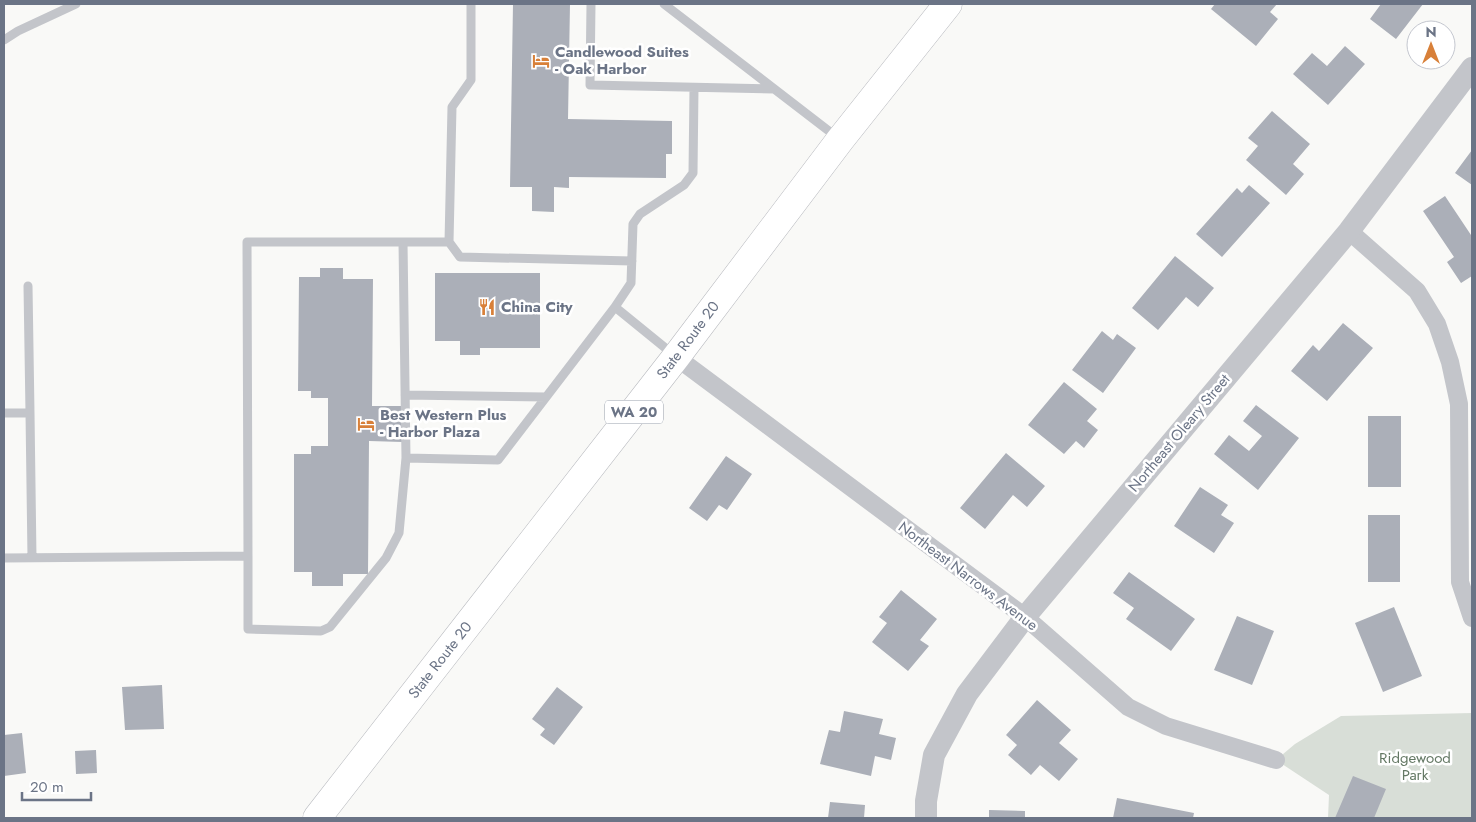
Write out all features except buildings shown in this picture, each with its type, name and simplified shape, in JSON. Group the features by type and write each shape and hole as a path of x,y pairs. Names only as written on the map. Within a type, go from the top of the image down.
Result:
{"main road":[{"name":"State Route 20","path":"317,818 676,357 840,140 948,4"}],"street":[{"name":"Northeast Oleary Street","path":"926,818 926,801 934,755 968,694 1025,617 1349,231 1472,68"},
{"path":"1349,231 1417,291 1437,324 1466,401 1460,582 1472,618"},
{"name":"Northeast Narrows Avenue","path":"676,357 1025,617 1128,707 1166,726 1276,760"}],"lane":[{"path":"4,40 18,31 76,4"},
{"path":"472,4 471,80 452,107 449,242 460,257 632,261"},
{"path":"591,4 590,85 774,89"},
{"path":"664,4 840,140"},
{"path":"406,458 498,460 631,283 633,224 640,214 684,185 693,173 694,88"},
{"path":"402,242 406,458 399,533 386,558 330,627 321,631 248,629 247,242 402,242 449,242"},
{"path":"28,286 32,558"},
{"path":"614,307 676,357"},
{"path":"405,395 546,397"},
{"path":"4,413 30,413"},
{"path":"4,558 248,556"}],"green space":[{"name":"Ridgewood Park","path":"1472,713 1472,818 1328,818 1329,795 1276,760 1295,744 1341,716"}],"place":[{"name":"Candlewood Suites - Oak Harbor","path":"541,61"},
{"name":"China City","path":"487,307"},
{"name":"Best Western Plus - Harbor Plaza","path":"366,424"}]}
